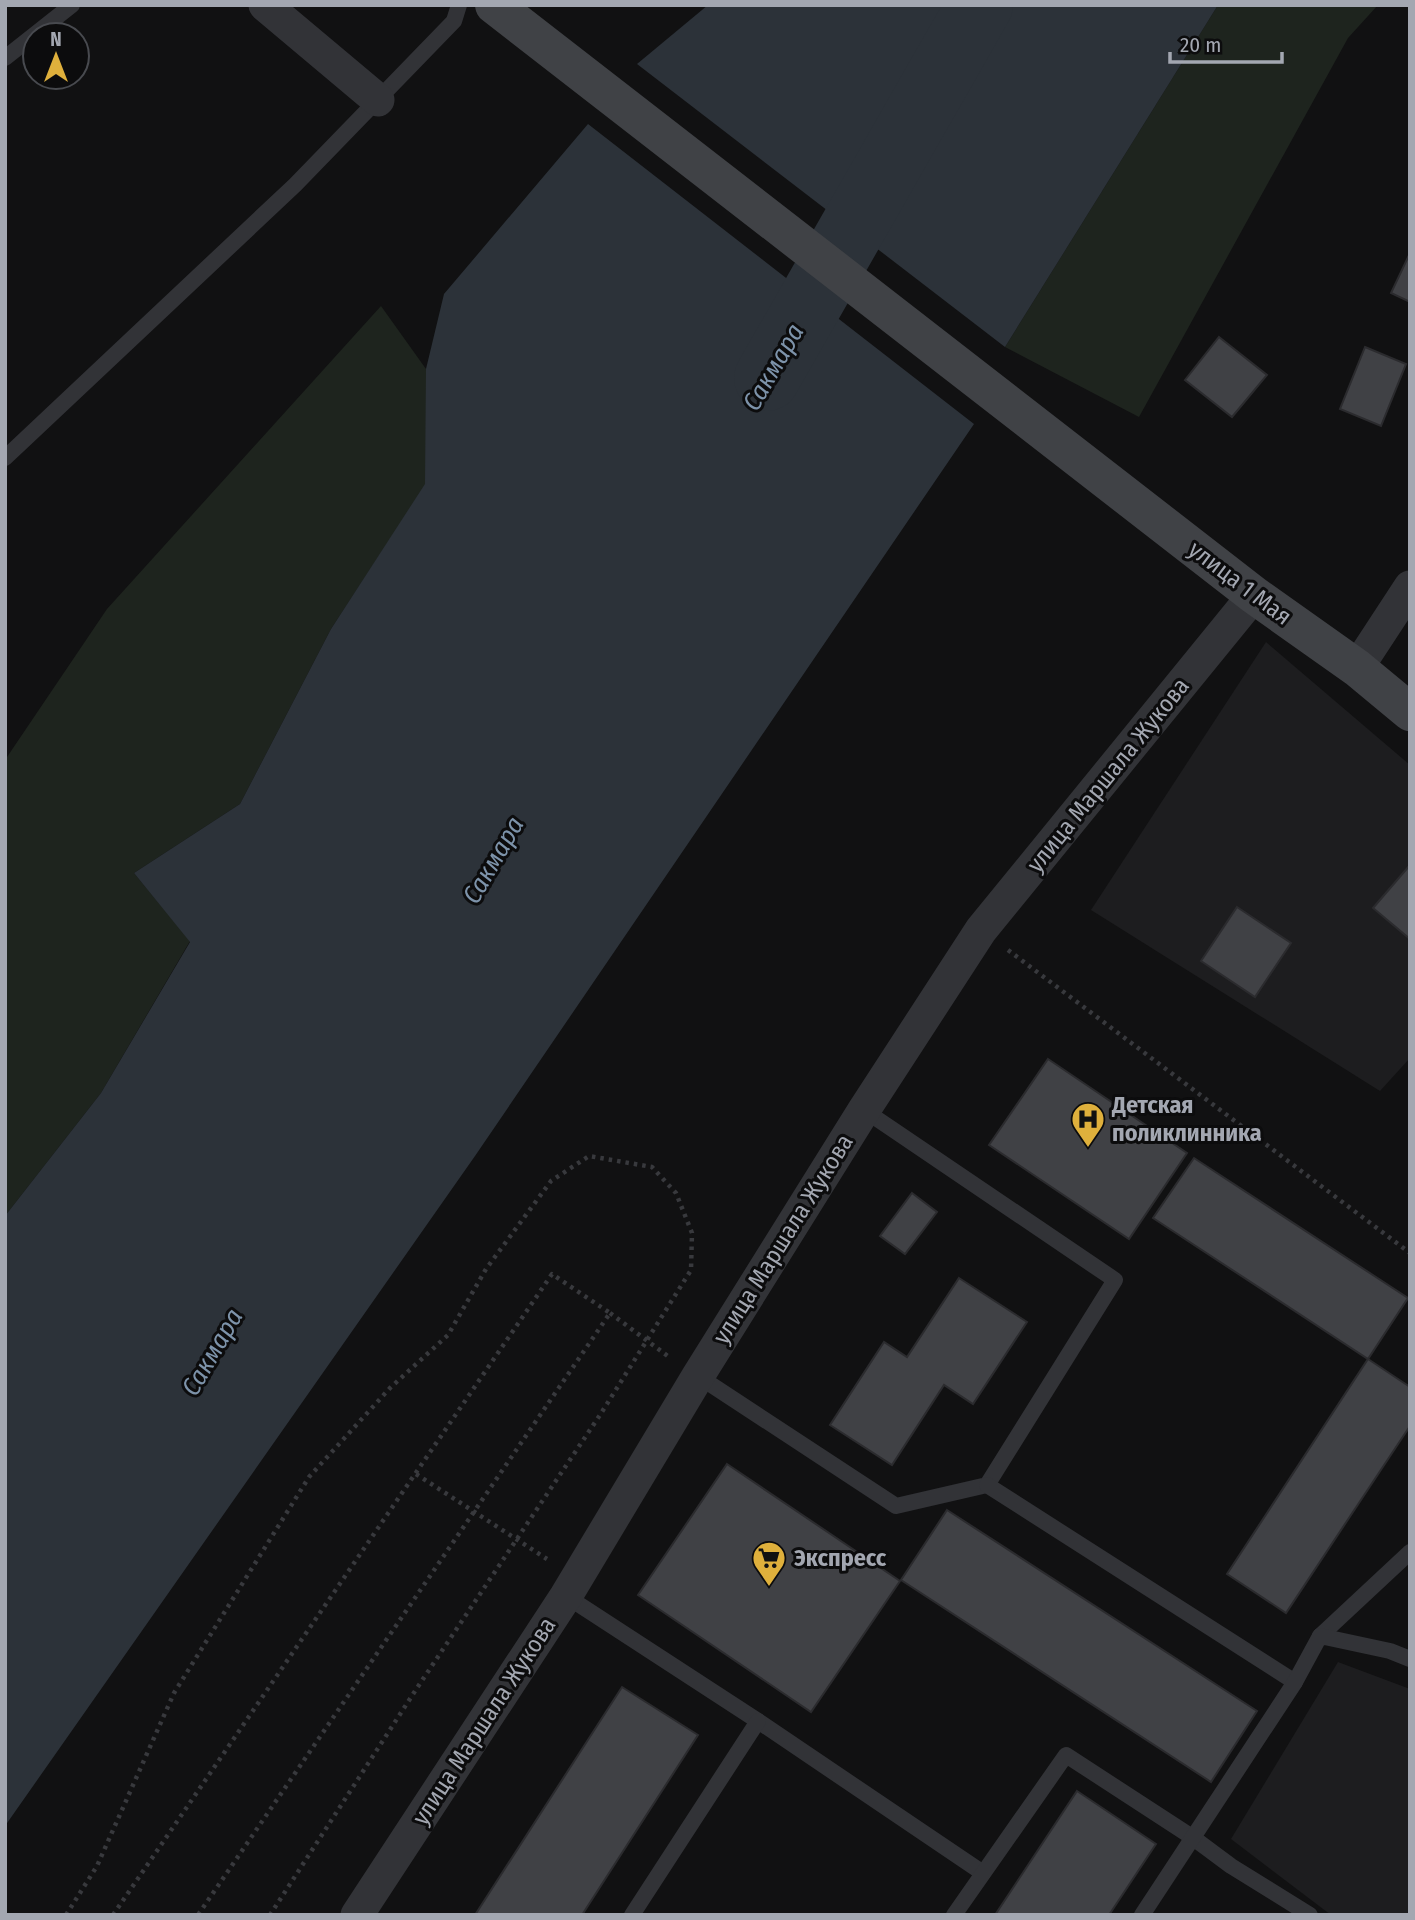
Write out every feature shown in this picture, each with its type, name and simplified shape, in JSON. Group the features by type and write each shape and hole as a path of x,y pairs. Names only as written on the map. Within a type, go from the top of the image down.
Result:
{"main road":[{"name":"улица 1 Мая","path":"494,5 1254,595 1357,668 1410,712"}],"street":[{"path":"265,5 378,100"},
{"path":"1357,668 1410,587"},
{"name":"улица Маршала Жукова","path":"357,1915 571,1587 698,1376 864,1110 981,930 1254,595"}],"lane":[{"path":"5,58 72,5"},
{"path":"5,458 295,185 454,21 460,5"},
{"path":"698,1376 896,1506 987,1485 1115,1280 864,1110"},
{"path":"987,1485 1295,1682"},
{"path":"1142,1915 1295,1682 1321,1636 1410,1552"},
{"path":"571,1587 758,1721 983,1873"},
{"path":"1321,1636 1390,1651 1410,1659"},
{"path":"632,1915 758,1721"},
{"path":"954,1915 1066,1755 1192,1837 1231,1866 1310,1915"}],"path":[{"path":"981,930 1410,1253"},
{"path":"66,1915 97,1866 174,1693 309,1477 390,1388 448,1335 486,1269 551,1181 589,1156 652,1167 676,1193 692,1233 691,1270 270,1915"},
{"path":"113,1915 552,1274 698,1376"},
{"path":"198,1915 610,1313"},
{"path":"416,1474 517,1539 571,1587"}],"shaded area":[{"path":"1218,5 1378,5 1348,38 1139,417 1005,347"},
{"path":"381,306 426,369 426,484 331,629 240,804 134,873 190,941 101,1093 5,1216 5,760 107,609"},
{"path":"1266,642 1410,765 1410,1058 1380,1091 1091,910"},
{"path":"1338,1662 1410,1689 1410,1915 1331,1915 1231,1839"}],"water":[{"path":"708,5 1218,5 1005,347 637,64"},
{"path":"588,124 974,424 475,1156 5,1826 5,1216 101,1093 190,942 134,873 240,804 331,629 425,484 426,369 444,294"}],"building":[{"path":"1410,253 1410,302 1391,293"},
{"path":"1219,337 1267,375 1232,417 1185,380"},
{"path":"1365,347 1406,364 1381,426 1340,409"},
{"path":"1410,865 1410,939 1373,908"},
{"path":"1237,907 1291,943 1255,997 1201,961"},
{"name":"Детская поликлинника","path":"1048,1059 1187,1153 1129,1239 989,1145"},
{"path":"1194,1158 1408,1298 1368,1359 1153,1218"},
{"path":"912,1193 937,1212 905,1254 880,1236"},
{"path":"959,1278 1027,1322 973,1404 944,1385 892,1465 830,1425 884,1342 907,1357"},
{"path":"1368,1359 1410,1387 1410,1426 1286,1613 1227,1574"},
{"name":"Экспресс","path":"727,1464 900,1581 811,1712 638,1595"},
{"path":"947,1510 1257,1711 1211,1782 901,1580"},
{"path":"622,1687 698,1735 582,1915 475,1915"},
{"path":"1077,1791 1156,1844 1109,1915 995,1915"}],"waterway":[{"name":"Сакмара","path":"767,378 980,5"}],"place":[{"name":"Детская поликлинника","path":"1088,1149"},
{"name":"Экспресс","path":"769,1588"}]}
